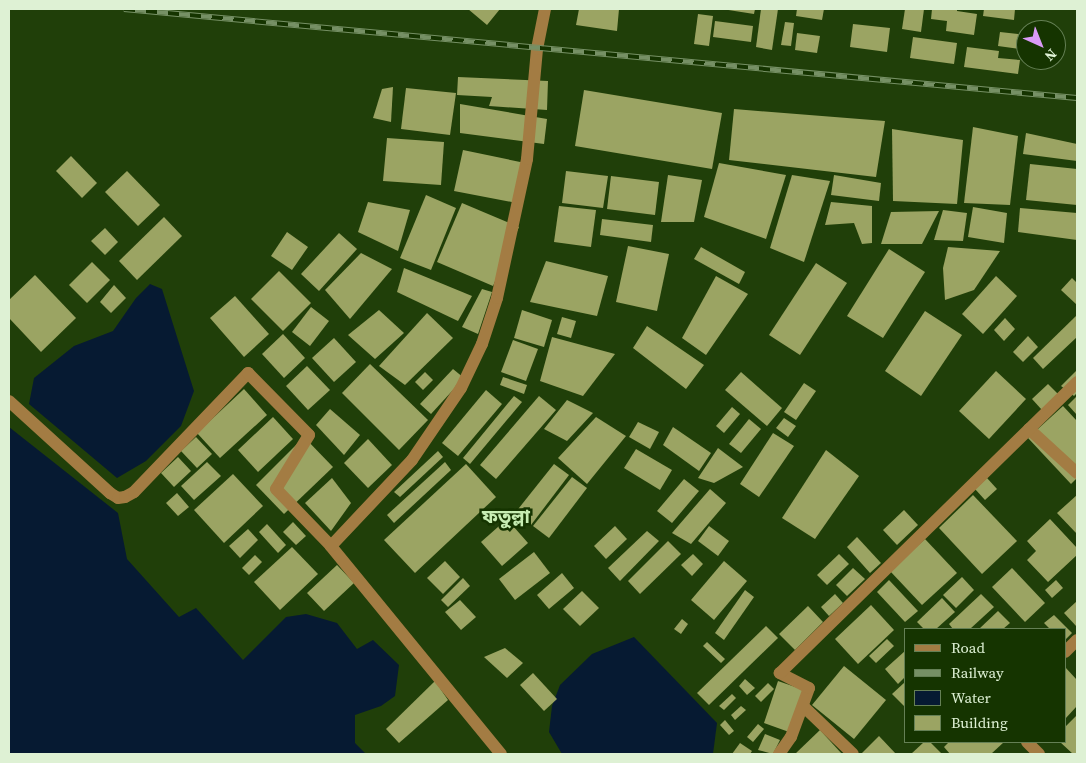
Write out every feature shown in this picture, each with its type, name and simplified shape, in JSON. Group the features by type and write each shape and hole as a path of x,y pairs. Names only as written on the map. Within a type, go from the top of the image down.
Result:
{"street":[{"path":"331,546 412,460 461,388 482,344 497,298 527,159 537,49 545,9"},
{"path":"9,401 110,493 118,498 125,497 134,492 248,374 309,435 276,489 331,546 501,754"},
{"path":"780,754 791,737 809,688 780,673 1077,382"},
{"path":"1029,429 1077,473"},
{"path":"1066,651 1077,640"},
{"path":"803,706 852,754"},
{"path":"1029,743 1038,754"}],"water":[{"path":"150,284 162,289 194,391 181,426 146,461 117,478 29,404 34,378 74,346 113,331 136,298"},
{"path":"9,427 118,513 127,559 179,617 196,608 243,660 286,617 306,614 337,623 357,649 373,640 399,665 395,696 381,706 355,715 355,743 366,754 9,754"},
{"path":"634,637 717,723 713,754 562,754 549,732 552,706 560,685 592,654"}],"building":[{"path":"468,9 500,9 487,25"},
{"path":"579,9 619,9 617,31 576,25"},
{"path":"722,9 755,9 754,14"},
{"path":"761,9 778,9 772,50 756,47"},
{"path":"797,9 824,9 822,20 796,16"},
{"path":"905,9 924,9 921,32 902,29"},
{"path":"932,9 957,9 957,11 977,14 974,35 946,31 947,21 931,19"},
{"path":"984,9 1015,9 1014,20 983,16"},
{"path":"698,14 713,16 709,46 694,44"},
{"path":"715,21 753,26 751,42 713,37"},
{"path":"785,22 794,23 791,46 781,45"},
{"path":"853,24 890,28 887,52 850,47"},
{"path":"1000,32 1016,34 1016,49 998,46"},
{"path":"797,33 820,36 817,53 795,50"},
{"path":"913,37 957,43 954,64 910,58"},
{"path":"967,47 999,51 998,58 1016,60 1016,70 1019,70 1018,74 964,67"},
{"path":"458,77 548,81 547,110 489,106 492,97 457,95"},
{"path":"393,87 391,122 373,118 382,89"},
{"path":"406,88 456,93 450,135 401,129"},
{"path":"584,90 722,113 712,169 575,146"},
{"path":"460,104 547,119 544,144 460,133"},
{"path":"734,109 885,121 876,177 729,160"},
{"path":"973,127 1018,136 1010,205 964,203"},
{"path":"892,129 963,140 957,204 893,201"},
{"path":"1026,133 1077,144 1077,161 1023,154"},
{"path":"387,138 444,142 441,185 383,181"},
{"path":"463,150 530,164 522,204 454,191"},
{"path":"71,156 97,183 82,198 56,171"},
{"path":"719,163 786,175 766,239 704,217"},
{"path":"1030,164 1077,169 1077,205 1026,200"},
{"path":"127,171 160,205 138,226 105,192"},
{"path":"566,171 608,176 603,208 562,203"},
{"path":"668,175 702,180 694,222 661,222"},
{"path":"792,175 830,181 804,262 770,248"},
{"path":"834,175 881,183 879,201 831,195"},
{"path":"611,176 659,182 655,215 607,209"},
{"path":"426,195 456,208 431,270 400,258"},
{"path":"368,202 410,210 398,251 358,232"},
{"path":"831,202 872,206 872,243 862,244 854,223 825,225"},
{"path":"462,203 519,227 493,286 437,262"},
{"path":"559,206 596,210 591,247 554,242"},
{"path":"973,207 1007,213 1004,243 968,237"},
{"path":"1020,208 1077,213 1077,240 1018,232"},
{"path":"943,210 967,213 963,241 934,240"},
{"path":"939,211 922,244 881,244 891,212"},
{"path":"164,217 182,236 137,280 119,261"},
{"path":"602,219 653,225 651,242 600,235"},
{"path":"105,228 118,242 105,255 91,241"},
{"path":"287,232 308,247 292,270 271,256"},
{"path":"339,233 357,249 319,291 301,274"},
{"path":"628,246 669,254 657,311 616,302"},
{"path":"701,247 745,272 739,284 694,259"},
{"path":"948,247 1000,251 974,290 945,300 943,268"},
{"path":"889,249 925,272 883,338 847,316"},
{"path":"361,253 392,269 350,319 325,290"},
{"path":"546,261 608,276 597,316 530,302"},
{"path":"92,262 110,280 87,303 69,285"},
{"path":"816,263 847,283 800,355 769,335"},
{"path":"404,268 472,296 458,321 397,292"},
{"path":"279,271 311,303 283,331 251,299"},
{"path":"35,275 76,318 41,352 9,318 9,300"},
{"path":"716,276 748,294 706,355 682,338"},
{"path":"996,276 1017,296 983,334 962,314"},
{"path":"1072,278 1077,283 1077,305 1061,290"},
{"path":"114,285 126,298 111,313 100,302"},
{"path":"482,289 492,292 478,334 462,327"},
{"path":"235,296 269,334 244,357 210,318"},
{"path":"311,307 329,321 310,346 292,332"},
{"path":"379,310 404,333 375,359 348,335"},
{"path":"522,310 552,320 544,347 514,338"},
{"path":"925,311 962,335 921,396 885,371"},
{"path":"427,313 453,338 405,385 379,366"},
{"path":"1077,315 1077,337 1043,369 1033,358"},
{"path":"562,317 576,321 571,338 557,334"},
{"path":"1005,318 1015,329 1004,341 994,330"},
{"path":"647,326 704,365 686,389 633,348"},
{"path":"283,334 305,358 284,378 262,354"},
{"path":"1028,336 1038,347 1023,362 1013,352"},
{"path":"552,337 615,354 583,396 540,381"},
{"path":"334,338 356,362 334,382 312,358"},
{"path":"513,340 538,349 526,381 501,372"},
{"path":"370,364 428,420 399,450 342,393"},
{"path":"307,366 330,390 308,410 286,386"},
{"path":"453,369 464,378 431,414 420,404"},
{"path":"1077,370 1077,393 1074,396 1061,386"},
{"path":"996,371 1026,399 989,439 959,411"},
{"path":"425,372 433,380 423,390 415,382"},
{"path":"741,372 782,408 767,426 725,390"},
{"path":"503,377 527,385 524,394 500,385"},
{"path":"804,383 816,391 796,420 784,412"},
{"path":"1048,384 1058,394 1042,410 1032,399"},
{"path":"244,389 267,415 220,458 197,433"},
{"path":"486,390 502,404 458,456 442,443"},
{"path":"514,396 522,402 470,464 463,458"},
{"path":"539,396 556,410 496,479 480,465"},
{"path":"1077,396 1077,415 1068,405"},
{"path":"567,400 593,413 567,441 544,429"},
{"path":"1063,406 1077,421 1077,478 1071,484 1028,438"},
{"path":"732,407 740,414 724,433 716,426"},
{"path":"330,409 360,435 344,455 316,425"},
{"path":"273,417 293,439 258,472 238,450"},
{"path":"596,417 626,436 587,484 558,458"},
{"path":"784,418 796,426 788,437 776,428"},
{"path":"749,419 761,429 741,453 729,444"},
{"path":"638,422 659,432 650,449 629,437"},
{"path":"673,427 711,453 699,471 663,445"},
{"path":"773,433 794,446 759,497 740,484"},
{"path":"196,437 212,454 197,468 181,451"},
{"path":"304,437 333,467 284,514 256,485"},
{"path":"368,439 392,465 368,488 344,463"},
{"path":"718,448 743,467 714,483 698,478"},
{"path":"636,449 672,470 660,490 624,468"},
{"path":"826,450 859,476 815,539 782,518"},
{"path":"438,451 443,457 400,497 394,492"},
{"path":"178,457 191,471 174,487 161,473"},
{"path":"207,462 221,476 194,500 181,486"},
{"path":"445,462 451,470 394,523 387,515"},
{"path":"466,464 496,497 415,573 384,540"},
{"path":"554,464 569,475 531,525 515,513"},
{"path":"233,474 263,506 224,543 194,510"},
{"path":"572,477 587,488 549,538 533,526"},
{"path":"332,478 351,503 331,531 305,503"},
{"path":"987,478 997,489 985,500 975,489"},
{"path":"684,479 699,491 672,523 657,511"},
{"path":"710,489 726,503 691,544 672,533"},
{"path":"177,493 189,507 178,516 166,503"},
{"path":"973,495 1017,541 982,574 939,528"},
{"path":"1077,495 1077,534 1057,513"},
{"path":"904,510 918,525 897,545 883,530"},
{"path":"507,519 528,543 502,566 481,542"},
{"path":"1050,519 1077,548 1077,555 1048,582 1027,560 1036,551 1027,541"},
{"path":"293,522 306,536 296,545 283,532"},
{"path":"267,524 286,545 278,553 259,532"},
{"path":"615,526 627,539 606,559 594,546"},
{"path":"709,526 729,541 718,556 698,541"},
{"path":"248,529 258,540 240,558 229,546"},
{"path":"647,531 659,541 620,581 608,568"},
{"path":"857,537 881,563 870,573 847,547"},
{"path":"925,539 957,573 922,605 890,571"},
{"path":"668,541 681,554 640,594 628,581"},
{"path":"292,547 318,574 280,610 254,582"},
{"path":"534,552 550,573 515,600 499,579"},
{"path":"693,554 703,564 692,576 681,565"},
{"path":"839,554 849,564 827,585 817,575"},
{"path":"255,555 262,562 249,575 242,568"},
{"path":"445,561 460,577 443,594 427,578"},
{"path":"724,561 747,581 714,620 691,600"},
{"path":"337,565 354,583 324,611 307,593"},
{"path":"853,568 865,579 847,596 836,585"},
{"path":"1012,568 1045,603 1025,622 992,587"},
{"path":"562,573 574,588 549,609 537,595"},
{"path":"962,577 974,590 956,608 943,595"},
{"path":"463,578 470,586 448,607 441,600"},
{"path":"889,580 918,611 905,622 877,592"},
{"path":"1056,580 1063,588 1052,598 1045,590"},
{"path":"745,590 754,597 724,640 715,633"},
{"path":"582,591 599,608 580,626 563,609"},
{"path":"835,594 843,603 829,616 821,607"},
{"path":"981,594 994,607 971,628 952,628 949,624"},
{"path":"942,598 955,612 937,628 923,628 917,622"},
{"path":"460,600 476,617 461,630 445,612"},
{"path":"1077,601 1077,627 1064,613"},
{"path":"871,605 894,630 858,664 835,639"},
{"path":"808,606 823,622 795,650 779,634"},
{"path":"998,611 1010,623 1004,628 980,628"},
{"path":"1054,615 1072,633 1066,639 1066,628 1049,628 1044,623"},
{"path":"682,619 688,624 681,634 674,629"},
{"path":"766,626 778,638 709,705 697,693"},
{"path":"887,639 894,646 876,663 869,656"},
{"path":"707,642 725,659 721,663 703,646"},
{"path":"505,648 523,663 507,678 484,657"},
{"path":"904,652 904,678 898,684 885,669"},
{"path":"844,666 886,700 854,739 812,705"},
{"path":"1066,668 1077,680 1077,706 1066,718"},
{"path":"533,673 557,699 544,711 520,685"},
{"path":"745,679 755,688 747,695 739,686"},
{"path":"435,681 448,700 399,743 386,729"},
{"path":"778,681 804,690 789,732 764,723"},
{"path":"768,683 774,689 761,702 755,696"},
{"path":"904,683 904,706 892,694"},
{"path":"732,694 736,698 724,710 719,706"},
{"path":"741,706 746,710 735,720 731,715"},
{"path":"1077,715 1077,754 1073,754 1061,743 1066,743 1066,726"},
{"path":"725,720 734,731 729,735 720,725"},
{"path":"758,724 764,729 753,742 747,737"},
{"path":"820,730 842,754 795,754"},
{"path":"765,734 780,740 773,754 758,750"},
{"path":"879,736 896,754 862,753"},
{"path":"740,743 752,751 750,754 732,754"},
{"path":"923,743 931,743 942,754 911,754"},
{"path":"948,743 1003,743 991,754 950,754 944,747"}],"railway":[{"path":"124,9 1077,98"}],"district":[{"name":"ফতুল্লা","path":"506,517"}]}
